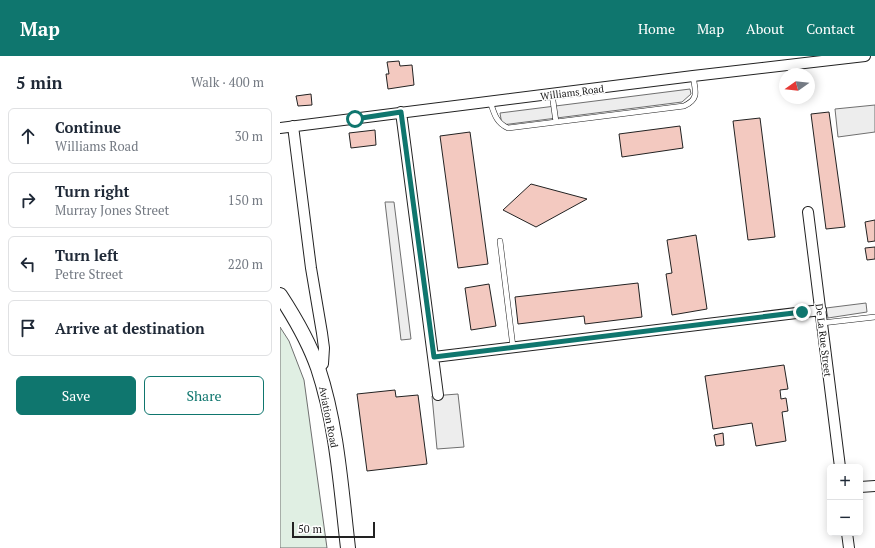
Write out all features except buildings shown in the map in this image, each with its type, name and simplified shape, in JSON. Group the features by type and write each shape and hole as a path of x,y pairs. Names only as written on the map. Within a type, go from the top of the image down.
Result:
{"main road":[{"name":"Aviation Road","path":"280,295 307,341 318,368 328,404 348,548"}],"street":[{"name":"Williams Road","path":"280,128 865,56"},
{"path":"401,112 438,395"},
{"path":"293,126 311,268 324,348 323,364 318,368"},
{"name":"De La Rue Street","path":"808,212 840,464"},
{"path":"434,357 821,310"},
{"path":"863,487 875,486"},
{"path":"847,536 849,548"}],"lane":[{"path":"490,101 497,121 508,128 684,106 692,103 695,97 693,76"},
{"path":"552,94 556,122"},
{"path":"500,241 513,347"},
{"path":"822,323 875,317"}],"green space":[{"path":"280,327 289,341 304,380 327,548 280,548"}],"shaded area":[{"path":"690,89 691,94 682,102 502,125 500,113"},
{"path":"875,105 875,132 838,137 835,109"},
{"path":"385,202 394,202 411,339 401,340"},
{"path":"866,303 867,312 828,318 826,308"},
{"path":"458,394 464,447 437,449 432,396"}],"route":[{"path":"355,119 401,112 434,357 802,312"}]}
